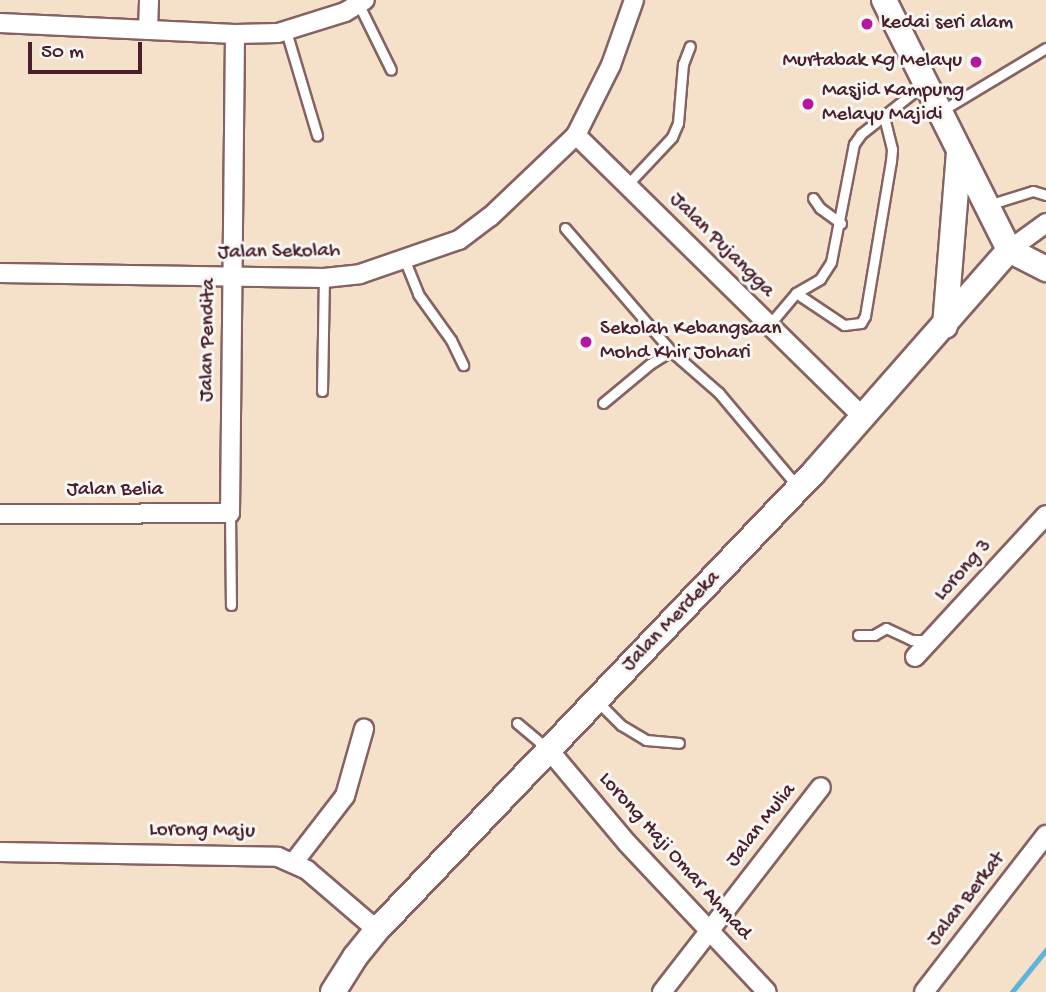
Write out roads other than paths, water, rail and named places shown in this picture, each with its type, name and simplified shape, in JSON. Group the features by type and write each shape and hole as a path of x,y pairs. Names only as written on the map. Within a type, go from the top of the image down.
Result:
{"street":[{"path":"148,30 149,0"},
{"name":"Jalan Sekolah","path":"0,273 324,278 360,274 405,261 460,240 490,217 576,135 611,65 634,0"},
{"path":"884,0 1009,250 1046,268"},
{"path":"0,23 235,34 286,31 362,2"},
{"name":"Jalan Pendita","path":"230,513 235,34"},
{"name":"Jalan Pujangga","path":"576,135 864,418"},
{"path":"945,326 959,150"},
{"path":"1009,250 1046,223"},
{"name":"Jalan Merdeka","path":"333,992 355,957 377,930 799,488 864,418 1009,250"},
{"name":"Jalan Belia","path":"0,514 230,513"},
{"name":"Lorong 3","path":"915,657 1046,515"},
{"path":"294,862 345,796 364,729"},
{"name":"Lorong Haji Omar Ahmad","path":"549,750 627,843 767,992"},
{"name":"Jalan Mulia","path":"662,992 821,788"},
{"name":"Jalan Berkat","path":"924,992 1046,835"},
{"name":"Lorong Maju","path":"0,852 255,855 294,862 377,930"}],"lane":[{"path":"362,2 391,70"},
{"path":"286,31 317,135"},
{"path":"627,185 672,137 678,123 684,64 690,46"},
{"path":"940,112 1046,48"},
{"path":"769,325 796,293 820,279 831,262 841,223 854,144 861,134 925,83"},
{"path":"796,293 844,325 861,323 865,316 891,161 892,149 884,116"},
{"path":"987,205 1033,191 1046,195"},
{"path":"813,198 820,208 841,223"},
{"path":"565,228 671,351 719,393 799,488"},
{"path":"405,261 418,294 452,340 463,365"},
{"path":"323,391 324,278"},
{"path":"603,404 650,363 671,351"},
{"name":"Jalan Pendita","path":"230,513 231,605"},
{"path":"858,635 874,635 886,628 912,640 931,640"},
{"path":"597,700 621,724 639,736 679,743"},
{"path":"517,723 549,750"}],"waterway":[{"path":"1012,992 1046,950"}],"place":[{"name":"kedai seri alam","path":"867,24"},
{"name":"Murtabak Kg Melayu","path":"976,62"},
{"name":"Masjid Kampung Melayu Majidi","path":"808,104"},
{"name":"Sekolah Kebangsaan Mohd Khir Johari","path":"586,342"}]}
